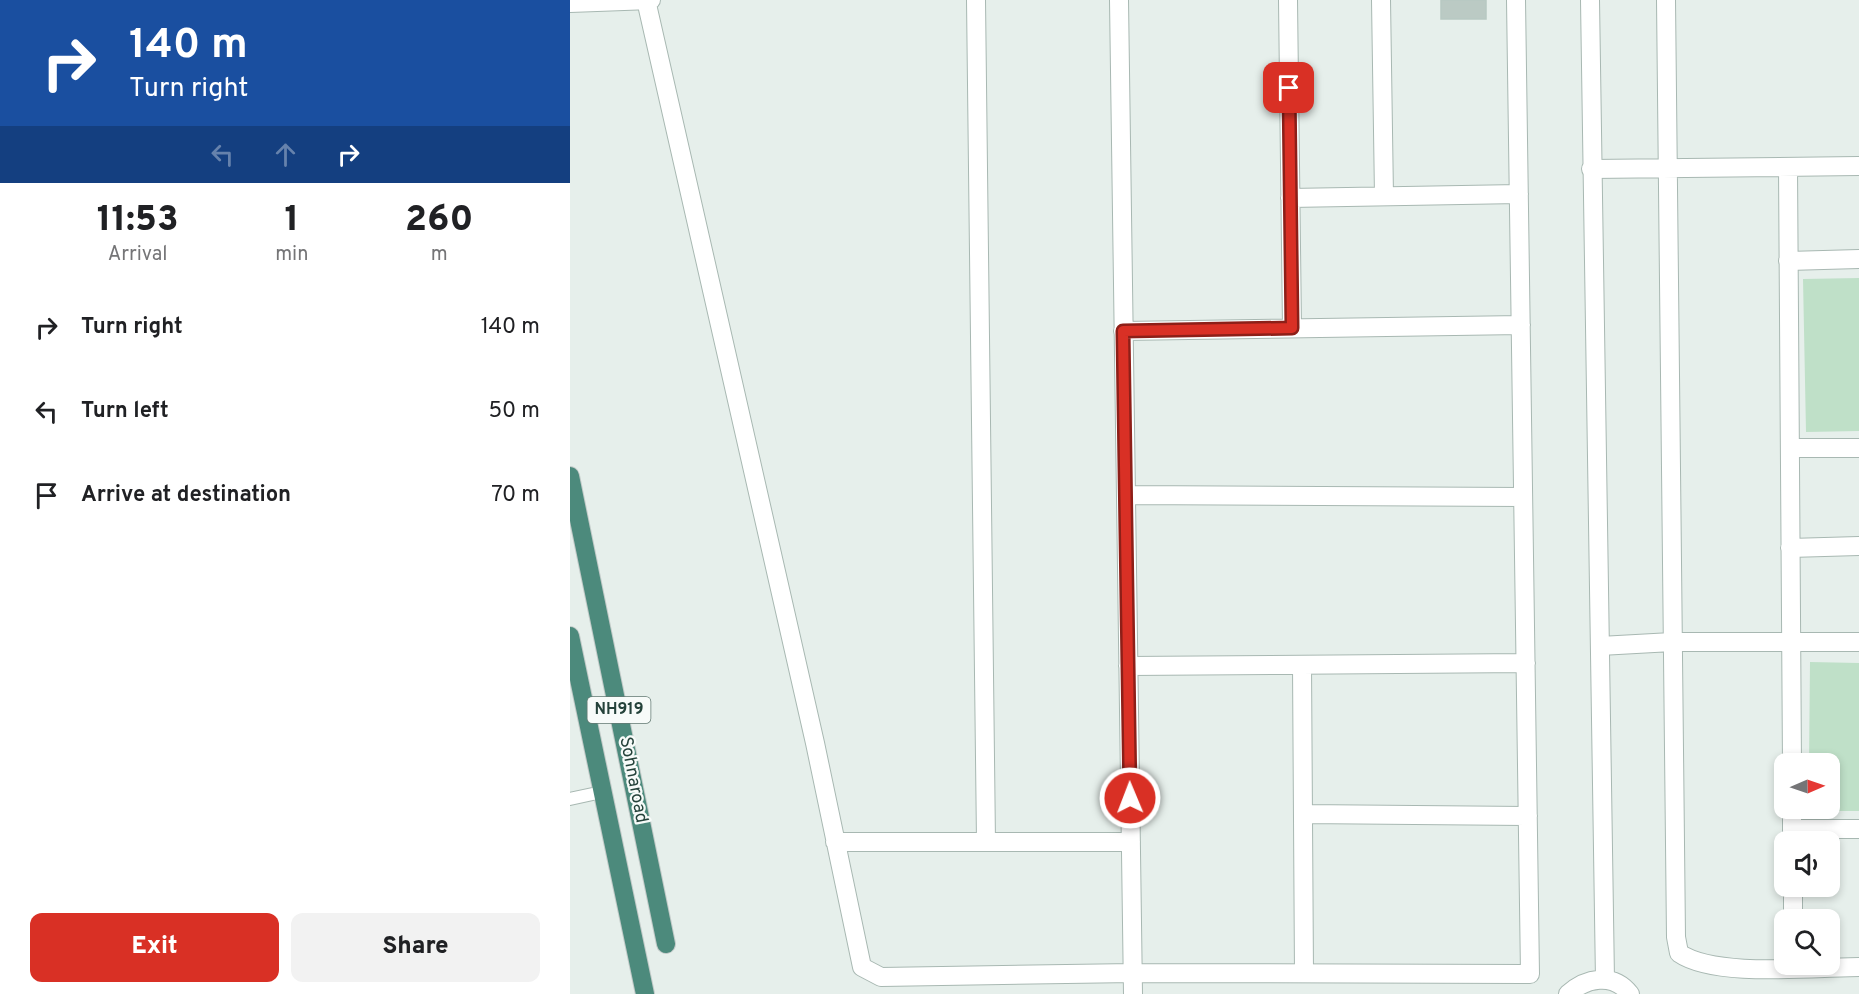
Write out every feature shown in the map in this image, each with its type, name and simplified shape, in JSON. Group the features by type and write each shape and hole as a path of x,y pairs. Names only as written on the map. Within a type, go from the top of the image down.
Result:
{"highway":[{"name":"Sohnaroad","path":"570,476 666,944"},
{"name":"Sohnaroad","path":"570,636 645,994"}],"street":[{"path":"646,0 813,732 862,967 881,977 1133,973 1530,974 1516,0"},
{"path":"570,3 651,0"},
{"path":"976,0 986,842"},
{"path":"1119,0 1133,994"},
{"path":"1288,0 1292,328"},
{"path":"1382,0 1384,196"},
{"path":"1590,0 1605,981"},
{"path":"1666,0 1676,937 1679,953 1692,962 1722,968 1774,967"},
{"path":"1592,169 1859,166"},
{"path":"1788,167 1792,753"},
{"path":"1290,198 1519,195"},
{"path":"1788,261 1859,260"},
{"path":"1123,331 1521,325"},
{"path":"1790,448 1859,448"},
{"path":"1126,495 1523,498"},
{"path":"1790,548 1859,546"},
{"path":"1600,646 1672,642 1859,642"},
{"path":"1128,666 1526,663"},
{"path":"1302,665 1304,973"},
{"path":"1303,814 1528,816"},
{"path":"1837,831 1859,829"},
{"path":"835,842 1131,842"},
{"path":"1840,967 1859,967"},
{"path":"1568,994 1580,983 1595,979 1625,988 1630,994"}],"lane":[{"path":"570,799 602,792"}],"green space":[{"path":"1859,278 1859,431 1806,432 1803,279"},
{"path":"1810,662 1859,663 1859,811 1840,811 1840,753 1809,753"}],"building":[{"path":"1441,0 1486,0 1486,19 1441,19"}],"route":[{"path":"1130,798 1123,331 1292,328 1289,88"}]}
